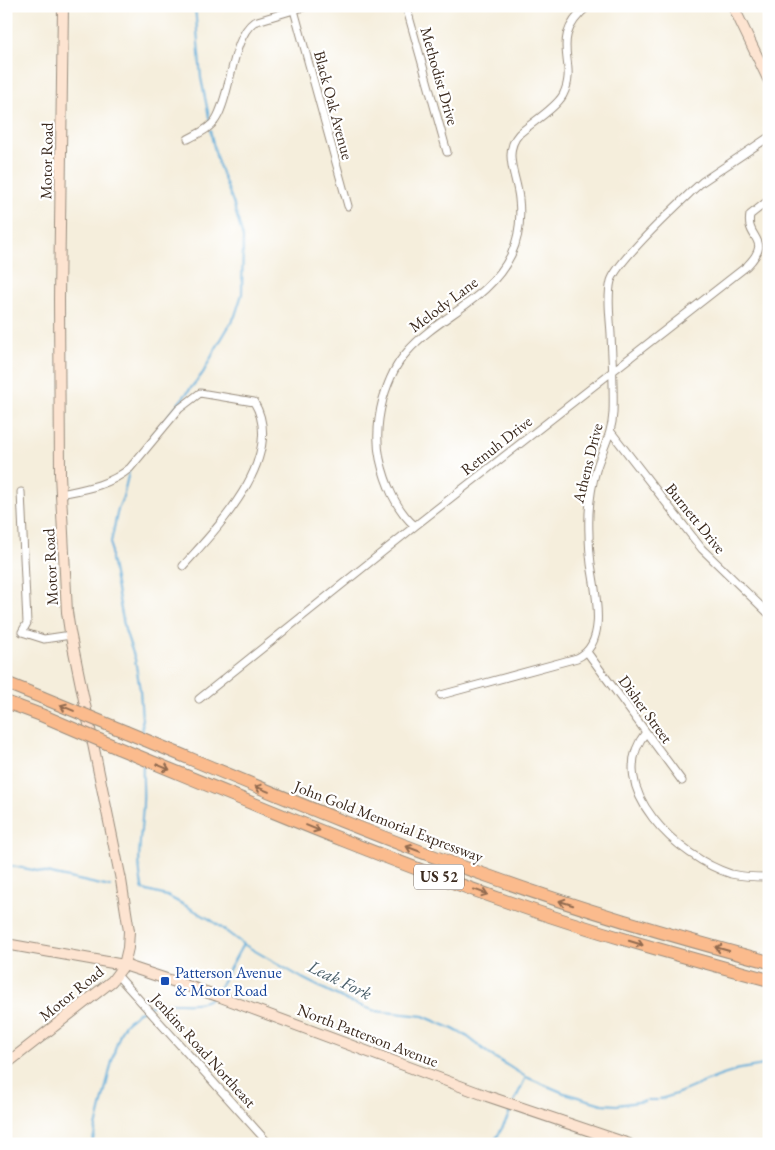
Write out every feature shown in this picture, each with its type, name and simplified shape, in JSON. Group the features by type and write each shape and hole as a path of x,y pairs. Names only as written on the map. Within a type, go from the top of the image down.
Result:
{"highway":[{"name":"John Gold Memorial Expressway","path":"6,683 288,800 491,877 619,919 769,962"},
{"name":"John Gold Memorial Expressway","path":"6,702 383,857 446,880 570,923 693,960 769,980"}],"street":[{"name":"Motor Road","path":"6,1064 107,986 124,965 129,940 125,904 67,612 61,494 59,299 63,6"},
{"path":"188,139 207,128 216,120 224,102 238,50 248,26 254,22 306,6"},
{"name":"Methodist Drive","path":"406,6 447,152"},
{"name":"Melody Lane","path":"415,526 409,521 395,500 386,479 379,454 378,425 386,388 397,365 406,353 427,333 467,305 491,285 511,254 519,227 520,202 510,149 513,140 557,102 564,93 568,79 566,39 571,26 579,14 588,6"},
{"path":"733,6 769,81"},
{"name":"Black Oak Avenue","path":"294,10 348,206"},
{"name":"Athens Drive","path":"588,652 596,632 598,614 598,596 591,564 589,511 593,481 611,432 613,371 610,287 616,271 661,222 702,182 769,138"},
{"name":"Retnuh Drive","path":"199,699 415,526 747,266 756,256 759,249 759,243 750,227 750,215 769,200"},
{"path":"61,494 102,485 122,475 179,409 200,393 254,402 260,412 262,444 252,479 219,526 183,566"},
{"name":"Burnett Drive","path":"611,432 702,549 769,614"},
{"path":"21,492 27,623 22,632 44,639 71,635"},
{"path":"441,694 578,658 588,652"},
{"name":"Disher Street","path":"588,652 682,781"},
{"path":"646,732 638,742 633,762 634,783 639,797 649,814 677,844 714,866 731,874 753,878 769,877"},
{"name":"North Patterson Avenue","path":"6,944 124,965 228,999 487,1096 629,1144"},
{"name":"Jenkins Road Northeast","path":"117,975 269,1144"}],"waterway":[{"path":"195,6 201,78 210,122"},
{"path":"153,435 203,373 235,316 242,294 243,238 233,202 217,160 210,130"},
{"path":"129,472 111,542 111,559 125,630 135,659 140,690 143,734"},
{"name":"Leak Fork","path":"143,763 139,857 143,890 167,896 190,908 211,920 243,944 302,978 348,1001 375,1011 423,1016 468,1037 489,1054 526,1077 564,1093 602,1104 617,1105 645,1101"},
{"name":"Leak Fork","path":"6,865 110,887"},
{"path":"217,992 243,944"},
{"path":"149,1007 165,1003 199,1003 212,997"},
{"path":"92,1144 121,1031 125,1024 137,1013 145,1009"},
{"name":"Leak Fork","path":"660,1099 735,1070 769,1064"},
{"path":"514,1102 526,1077"},
{"name":"Leak Fork","path":"648,1100 657,1100"},
{"path":"493,1144 511,1109"}],"place":[{"name":"Patterson Avenue & Motor Road","path":"165,981"}]}
